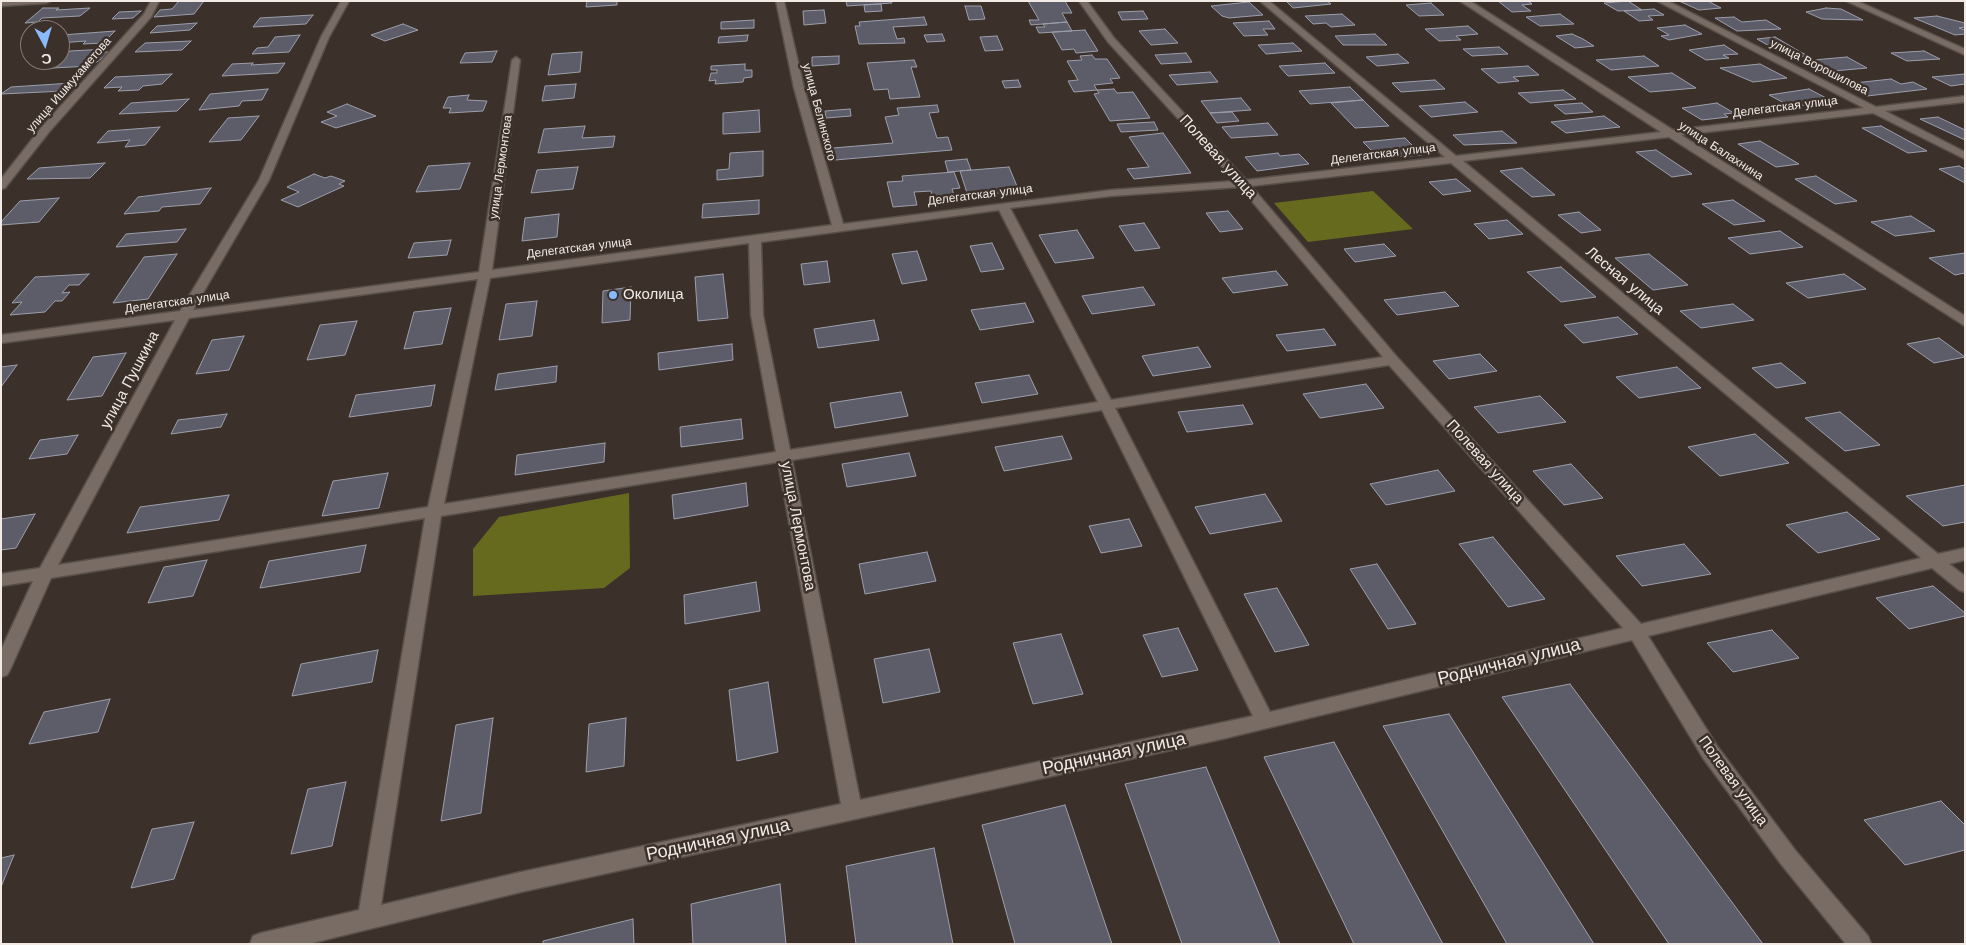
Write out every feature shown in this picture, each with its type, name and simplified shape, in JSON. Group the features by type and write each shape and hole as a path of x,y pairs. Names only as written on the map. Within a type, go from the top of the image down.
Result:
{"street":[{"path":"1,4 47,1"},
{"name":"улица Ишмухаметова","path":"1,186 45,130 148,15 155,1"},
{"name":"улица Пушкина","path":"1,670 45,574 184,314 264,180 325,37 345,1"},
{"name":"улица Белинского","path":"780,1 799,88 838,228"},
{"name":"Полевая улица","path":"1083,1 1111,40 1244,184 1305,260 1392,360 1636,631 1710,752 1788,857 1860,944"},
{"name":"Лесная улица","path":"1264,1 1965,586"},
{"name":"улица Балахнина","path":"1464,1 1965,322"},
{"name":"улица Ворошилова","path":"1661,1 1965,156"},
{"path":"1850,1 1965,52"},
{"name":"улица Лермонтова","path":"368,918 434,513 485,274 516,60"},
{"name":"Делегатская улица","path":"1,339 1003,206 1111,193 1244,184 1965,99"},
{"path":"1003,206 1106,404 1265,720"},
{"name":"улица Лермонтова","path":"755,239 758,315 852,811"},
{"path":"1,580 1392,360"},
{"name":"Родничная улица","path":"261,944 521,882 1265,720 1965,554"}],"shaded area":[{"path":"1373,191 1413,229 1308,242 1274,203"},
{"path":"629,493 630,568 604,588 473,596 473,549 499,517"}],"building":[{"path":"179,1 204,1 194,14 154,17 160,10 172,9"},
{"path":"587,1 617,1 617,5 586,7"},
{"path":"846,1 891,1 892,3 847,6"},
{"path":"1028,1 1065,1 1072,13 1062,13 1067,22 1031,25 1029,20 1039,20"},
{"path":"1286,1 1327,1 1331,4 1293,8"},
{"path":"1498,1 1528,1 1532,4 1522,5 1531,11 1512,12"},
{"path":"1628,1 1642,10 1618,11 1604,3"},
{"path":"1679,1 1708,1 1721,8 1699,10"},
{"path":"1249,2 1263,15 1229,18 1222,16 1211,6"},
{"path":"1431,3 1444,15 1419,16 1406,5"},
{"path":"881,4 882,11 865,12 864,5"},
{"path":"965,6 981,6 985,19 969,20"},
{"path":"43,8 59,8 56,10 90,8 80,16 29,20"},
{"path":"1826,8 1841,9 1863,20 1822,19 1806,12"},
{"path":"1654,9 1664,15 1648,16 1653,20 1639,21 1624,11"},
{"path":"824,10 826,23 804,25 803,11"},
{"path":"141,11 133,18 112,19 119,12"},
{"path":"1143,11 1148,19 1122,20 1118,12"},
{"path":"1342,14 1355,25 1331,27 1326,23 1313,24 1305,16"},
{"path":"1560,14 1574,24 1540,26 1526,17"},
{"path":"313,15 306,24 253,27 260,18"},
{"path":"1937,16 1965,23 1965,27 1959,28 1965,30 1965,34 1955,35 1914,18"},
{"path":"924,17 927,25 893,27 897,39 904,38 905,43 859,44 855,26 860,26 859,22"},
{"path":"1734,17 1742,22 1766,20 1781,29 1737,31 1715,18"},
{"path":"754,20 754,28 721,29 721,22"},
{"path":"1269,21 1275,29 1263,29 1268,35 1244,36 1233,23"},
{"path":"1067,22 1072,31 1039,33 1036,27 1045,27 1043,24"},
{"path":"197,23 190,30 150,33 157,26"},
{"path":"403,24 418,30 385,41 371,35"},
{"path":"1685,25 1702,34 1669,40 1661,36 1669,35 1657,28"},
{"path":"1468,26 1478,34 1456,36 1461,40 1439,41 1425,29"},
{"path":"1165,29 1178,43 1151,45 1139,31"},
{"path":"1085,30 1098,51 1076,53 1074,49 1062,50 1052,32"},
{"path":"115,31 103,43 83,44 86,41 70,42 70,34"},
{"path":"942,34 945,41 927,42 924,35"},
{"path":"1375,34 1387,45 1343,45 1335,36"},
{"path":"1572,34 1594,46 1575,48 1556,36"},
{"path":"300,35 289,52 252,54 257,48 268,47 275,37"},
{"path":"748,35 747,41 718,43 719,37"},
{"path":"997,36 1003,50 985,51 980,37"},
{"path":"1775,37 1808,56 1789,57 1757,39"},
{"path":"191,41 182,50 135,52 145,43"},
{"path":"1293,43 1302,51 1266,54 1258,45"},
{"path":"1724,45 1738,54 1723,55 1729,58 1706,60 1689,50"},
{"path":"1499,47 1508,54 1472,56 1463,49"},
{"path":"107,49 104,52 111,52 91,66 70,67 70,51"},
{"path":"497,51 492,62 460,63 465,53"},
{"path":"1924,51 1940,59 1907,61 1891,53"},
{"path":"582,52 580,72 548,75 552,54"},
{"path":"1186,53 1192,62 1161,64 1155,55"},
{"path":"1398,54 1409,63 1377,66 1366,57"},
{"path":"1092,55 1095,59 1107,59 1120,78 1110,79 1113,83 1094,85 1097,90 1074,92 1068,81 1078,80 1067,61 1082,60 1080,56"},
{"path":"839,56 839,64 812,66 812,57"},
{"path":"1644,56 1659,66 1611,70 1596,60"},
{"path":"1847,57 1867,68 1822,72 1802,61"},
{"path":"914,60 917,67 911,67 920,97 890,99 888,89 874,90 867,63"},
{"path":"253,63 251,65 285,63 278,73 222,76 232,64"},
{"path":"1325,63 1335,73 1288,76 1279,66"},
{"path":"745,64 745,70 752,70 752,77 744,78 743,82 715,84 716,80 709,81 711,73 717,73 717,70 711,70 711,66"},
{"path":"1760,64 1787,78 1753,82 1720,68"},
{"path":"1528,66 1539,75 1513,77 1519,81 1498,83 1481,69"},
{"path":"1210,72 1218,82 1177,85 1169,75"},
{"path":"1672,73 1696,88 1650,92 1628,77"},
{"path":"172,74 162,84 143,86 139,90 118,91 122,87 104,88 115,77"},
{"path":"1965,74 1965,84 1951,86 1932,77"},
{"path":"1891,79 1901,84 1913,82 1927,89 1867,96 1845,84"},
{"path":"1018,80 1021,87 1005,88 1002,81"},
{"path":"1435,80 1445,89 1401,92 1392,83"},
{"path":"72,83 64,91 1,94 11,87"},
{"path":"576,84 574,98 542,101 545,86"},
{"path":"1350,87 1363,100 1310,104 1299,91"},
{"path":"268,89 262,100 242,101 239,106 199,110 210,94"},
{"path":"1114,89 1117,93 1133,92 1150,118 1110,121 1094,94 1099,93 1097,90"},
{"path":"1809,89 1832,101 1792,107 1769,95"},
{"path":"1563,90 1576,99 1530,103 1518,93"},
{"path":"469,95 467,100 487,101 483,111 449,113 451,108 443,108 448,97"},
{"path":"1241,98 1251,110 1210,113 1201,101"},
{"path":"189,99 177,111 119,114 131,103"},
{"path":"1363,100 1389,126 1355,128 1331,103"},
{"path":"1465,102 1478,112 1431,117 1419,106"},
{"path":"1582,103 1593,112 1565,114 1554,105"},
{"path":"1717,103 1734,113 1724,114 1728,117 1702,120 1682,108"},
{"path":"347,104 376,116 336,128 321,122 337,116 327,112"},
{"path":"937,105 939,112 929,113 937,138 948,137 952,150 835,160 833,148 893,143 885,117 899,115 897,108"},
{"path":"850,109 851,116 826,118 825,111"},
{"path":"759,110 760,132 723,134 723,113"},
{"path":"1232,112 1239,121 1217,123 1210,113"},
{"path":"259,116 241,140 209,142 228,118"},
{"path":"1604,116 1620,127 1566,133 1551,122"},
{"path":"1938,117 1965,130 1965,140 1920,119"},
{"path":"1154,122 1158,130 1121,132 1117,124"},
{"path":"1268,123 1278,135 1231,138 1222,127"},
{"path":"585,126 582,138 615,136 613,147 538,153 544,129"},
{"path":"1881,126 1927,151 1908,153 1862,128"},
{"path":"160,127 145,145 125,147 130,140 97,143 108,131"},
{"path":"1502,131 1517,143 1464,145 1453,135"},
{"path":"1163,133 1191,173 1134,179 1127,169 1149,167 1129,137"},
{"path":"1405,138 1422,155 1393,157 1390,154 1376,155 1363,142"},
{"path":"1760,141 1799,164 1776,167 1738,144"},
{"path":"1656,150 1692,174 1672,177 1636,152"},
{"path":"763,151 763,176 717,180 717,170 729,169 730,153"},
{"path":"1278,153 1280,156 1299,154 1309,164 1257,171 1245,157"},
{"path":"967,159 971,170 948,172 945,161"},
{"path":"105,163 90,178 27,179 39,168"},
{"path":"470,163 460,189 416,192 428,166"},
{"path":"1959,166 1965,169 1965,183 1939,169"},
{"path":"578,167 573,189 531,193 537,170"},
{"path":"1009,167 1019,191 968,196 960,171"},
{"path":"1522,168 1555,195 1532,197 1500,171"},
{"path":"954,172 960,188 952,189 954,195 932,197 931,191 914,192 917,205 893,207 887,182 903,181 902,176"},
{"path":"314,174 325,178 331,176 345,181 339,184 344,186 298,207 281,200 299,192 287,187"},
{"path":"1816,176 1857,201 1835,204 1795,179"},
{"path":"1456,179 1471,191 1443,195 1429,182"},
{"path":"211,188 200,204 162,207 159,211 124,214 138,197"},
{"path":"59,198 39,222 1,225 1,222 20,201"},
{"path":"759,200 759,214 702,218 703,204"},
{"path":"1733,200 1765,221 1734,225 1702,204"},
{"path":"1228,211 1243,229 1220,232 1206,213"},
{"path":"1579,212 1601,230 1581,233 1558,215"},
{"path":"559,214 557,237 522,241 525,218"},
{"path":"1911,216 1935,231 1895,236 1871,222"},
{"path":"1507,220 1523,234 1489,239 1474,224"},
{"path":"1144,223 1160,248 1135,251 1119,226"},
{"path":"186,229 177,242 116,247 126,234"},
{"path":"1077,230 1094,258 1055,263 1039,235"},
{"path":"1780,231 1803,247 1750,254 1728,238"},
{"path":"451,240 447,255 408,258 414,243"},
{"path":"992,243 1004,269 981,272 970,246"},
{"path":"1384,244 1396,256 1355,262 1344,249"},
{"path":"917,251 927,280 902,284 892,254"},
{"path":"1965,253 1965,273 1955,275 1929,258"},
{"path":"177,254 148,299 113,303 144,257"},
{"path":"1649,254 1688,285 1653,290 1615,258"},
{"path":"827,261 830,282 804,285 801,264"},
{"path":"1561,267 1596,297 1561,302 1527,272"},
{"path":"1276,271 1288,285 1233,293 1222,278"},
{"path":"89,274 79,285 69,285 62,293 70,292 62,301 55,301 45,312 10,315 22,302 12,303 35,277"},
{"path":"723,274 728,318 698,321 695,277"},
{"path":"1844,274 1866,289 1808,298 1786,283"},
{"path":"631,287 630,320 602,323 603,291"},
{"path":"1143,287 1155,305 1092,314 1082,296"},
{"path":"1445,292 1459,306 1397,315 1384,300"},
{"path":"537,301 532,336 499,340 506,304"},
{"path":"1025,303 1034,322 980,330 971,310"},
{"path":"1733,304 1754,320 1701,328 1680,311"},
{"path":"451,308 442,344 404,349 414,312"},
{"path":"1618,317 1638,334 1583,343 1564,325"},
{"path":"874,320 879,340 818,348 814,329"},
{"path":"357,321 345,355 307,360 320,325"},
{"path":"1324,329 1336,345 1287,351 1276,335"},
{"path":"244,336 229,370 196,374 212,340"},
{"path":"1939,338 1965,357 1934,363 1907,344"},
{"path":"732,344 733,360 659,370 658,353"},
{"path":"1198,347 1211,367 1153,376 1142,356"},
{"path":"126,353 102,396 67,400 93,357"},
{"path":"1480,354 1497,371 1449,379 1433,361"},
{"path":"1781,363 1806,383 1776,388 1752,368"},
{"path":"17,365 1,387 1,367"},
{"path":"557,366 556,382 495,390 498,374"},
{"path":"1677,367 1701,388 1639,398 1616,377"},
{"path":"1029,375 1038,394 982,403 975,383"},
{"path":"1366,384 1384,408 1320,418 1303,394"},
{"path":"435,385 431,406 349,417 356,395"},
{"path":"901,392 908,416 835,428 830,403"},
{"path":"1540,396 1566,422 1498,433 1474,407"},
{"path":"1243,405 1253,424 1187,432 1178,412"},
{"path":"1840,412 1880,445 1845,451 1805,418"},
{"path":"227,414 221,427 171,434 178,420"},
{"path":"741,419 743,439 681,447 680,427"},
{"path":"1755,434 1789,463 1720,476 1688,447"},
{"path":"78,435 67,454 29,459 40,440"},
{"path":"1062,436 1072,459 1004,471 995,447"},
{"path":"605,443 604,462 515,475 517,455"},
{"path":"909,453 916,476 847,487 842,464"},
{"path":"1571,464 1603,498 1564,505 1533,471"},
{"path":"1438,470 1455,491 1386,505 1370,484"},
{"path":"388,473 379,508 322,516 333,481"},
{"path":"746,483 748,506 674,519 672,495"},
{"path":"1965,485 1965,522 1943,526 1906,496"},
{"path":"1265,494 1282,521 1210,534 1195,507"},
{"path":"229,495 219,520 127,533 140,507"},
{"path":"1847,512 1880,539 1818,553 1786,525"},
{"path":"35,514 16,548 1,550 1,519"},
{"path":"1129,519 1142,546 1101,553 1089,526"},
{"path":"1493,537 1545,599 1508,607 1459,544"},
{"path":"1684,544 1711,574 1642,586 1616,556"},
{"path":"366,545 360,572 260,588 269,561"},
{"path":"927,552 936,581 865,594 859,564"},
{"path":"207,560 193,596 148,603 164,567"},
{"path":"1377,564 1416,624 1388,629 1350,569"},
{"path":"756,582 760,611 685,624 684,595"},
{"path":"1933,586 1965,613 1965,616 1909,629 1876,598"},
{"path":"1277,588 1309,645 1275,652 1244,594"},
{"path":"1178,628 1198,670 1162,677 1143,635"},
{"path":"1772,630 1799,658 1733,672 1707,643"},
{"path":"1061,634 1083,694 1033,704 1013,643"},
{"path":"929,649 940,692 883,703 874,659"},
{"path":"378,650 372,682 292,696 301,664"},
{"path":"768,682 778,752 737,761 729,690"},
{"path":"1570,684 1763,944 1669,944 1502,697"},
{"path":"110,699 98,732 29,744 44,712"},
{"path":"1449,714 1594,944 1507,944 1383,726"},
{"path":"493,718 481,813 441,821 456,725"},
{"path":"626,718 624,766 586,772 589,724"},
{"path":"1334,742 1443,944 1354,944 1264,757"},
{"path":"1206,767 1280,944 1182,944 1125,784"},
{"path":"346,782 332,846 291,854 308,789"},
{"path":"1941,801 1965,825 1965,850 1905,865 1864,820"},
{"path":"1065,805 1112,944 1015,944 982,825"},
{"path":"194,822 174,879 131,888 152,829"},
{"path":"934,848 953,944 856,944 846,866"},
{"path":"14,855 1,887 1,858"},
{"path":"780,884 786,944 693,944 691,904"},
{"path":"633,919 634,944 543,944 543,941"}],"place":[{"name":"Околица","path":"613,295"}]}
